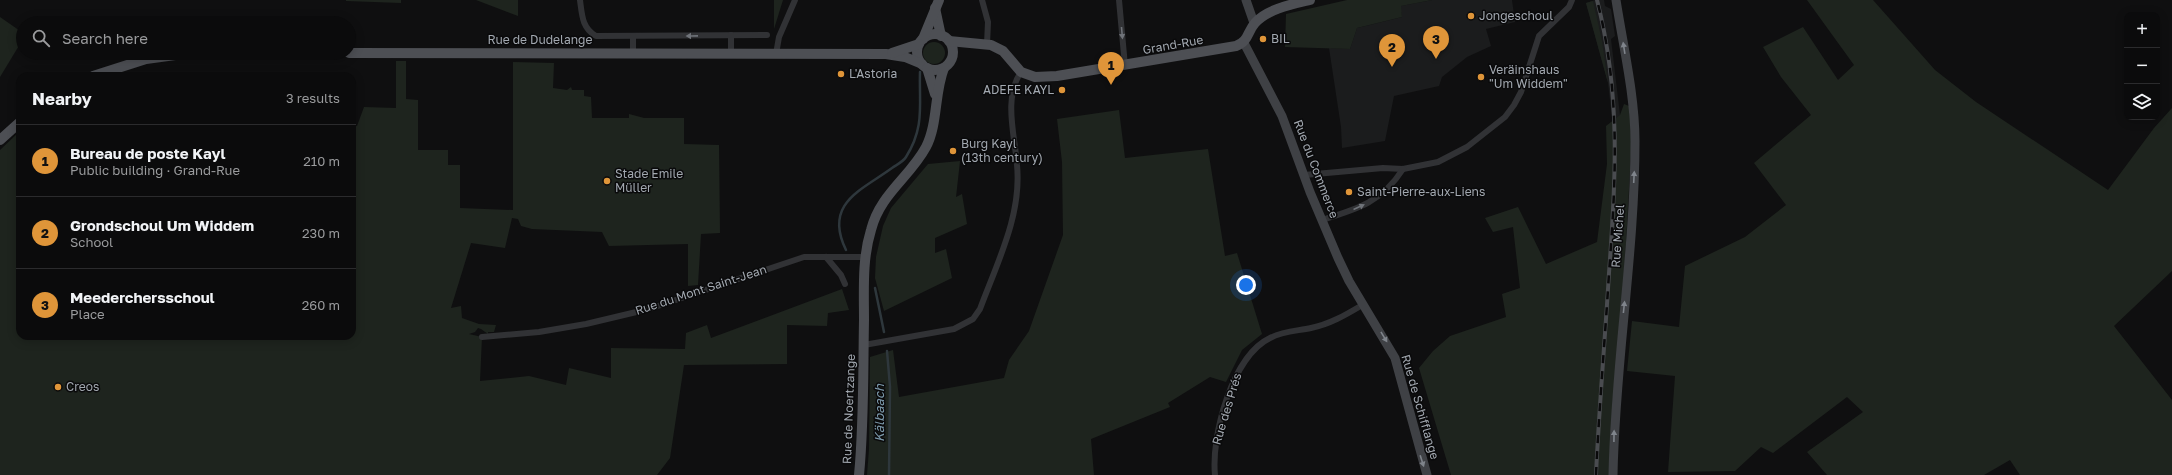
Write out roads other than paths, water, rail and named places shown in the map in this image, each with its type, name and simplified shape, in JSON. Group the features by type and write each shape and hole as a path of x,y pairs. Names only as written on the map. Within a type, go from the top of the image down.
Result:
{"main road":[{"path":"1246,0 1254,23"},
{"path":"1244,43 1254,23 1270,13 1310,0"},
{"name":"Rue Michel","path":"1613,475 1614,420 1628,267 1635,140 1633,108 1616,0"},
{"path":"937,4 945,38 953,52 952,57"},
{"path":"936,98 924,66 918,58 921,42 937,4"},
{"path":"921,42 935,34 945,38 987,44 1003,51 1021,72"},
{"name":"Rue de Dudelange","path":"886,54 905,50 921,42"},
{"path":"924,66 932,70 944,68 952,57 976,42"},
{"name":"Grand-Rue","path":"1021,72 1035,77 1057,76 1229,48 1244,43"},
{"name":"Rue du Commerce","path":"1244,43 1282,116 1322,220 1347,275 1364,304"},
{"name":"Rue de Dudelange","path":"356,53 886,54 905,57 924,66"},
{"path":"104,72 142,60"},
{"name":"Rue de Noertzange","path":"859,475 862,425 865,257 871,229 884,201 916,162 926,146 932,132 936,98 944,68"},
{"path":"0,140 16,126"},
{"name":"Rue de Schifflange","path":"1364,304 1395,358 1427,475"}],"street":[{"name":"Rue de Dudelange","path":"580,0 584,25 589,32 596,36 767,35"},
{"path":"776,54 779,37 795,0"},
{"path":"982,0 988,22 987,44"},
{"path":"1119,0 1125,66"},
{"path":"1304,175 1383,168 1403,169 1438,162 1455,154 1486,133 1505,117 1521,92 1539,36 1569,7 1572,0"},
{"path":"731,35 731,54"},
{"path":"633,36 633,53"},
{"name":"Rue de Noertzange","path":"864,345 954,329 973,319 980,309 1012,223 1016,203 1018,166 1012,109 1015,80 1021,72"},
{"path":"1322,220 1373,201 1393,185 1403,169"},
{"name":"Rue du Mont Saint-Jean","path":"482,337 504,337 586,324 671,303 789,260 804,257 865,257"},
{"path":"826,257 841,275 845,284"},
{"name":"Rue des Prés","path":"1215,475 1214,453 1217,434 1234,379 1244,361 1256,346 1285,332 1312,328 1330,323 1364,304"}],"waterway":[{"name":"Kälbaach","path":"846,250 840,234 839,220 843,209 858,191 903,160 912,146 919,126 920,72"},
{"name":"Kälbaach","path":"875,288 884,332"},
{"name":"Kälbaach","path":"887,351 890,387 889,475"}],"railway":[{"path":"1596,475 1615,170 1615,136 1610,69 1605,35 1597,0"}],"place":[{"name":"Jongeschoul","path":"1471,16"},
{"name":"BIL","path":"1263,39"},
{"name":"Meederchersschoul","path":"1436,59"},
{"name":"Grondschoul Um Widdem","path":"1392,67"},
{"name":"L'Astoria","path":"841,74"},
{"name":"Veräinshaus \"Um Widdem\"","path":"1481,77"},
{"name":"Bureau de poste Kayl","path":"1111,85"},
{"name":"ADEFE KAYL","path":"1062,90"},
{"name":"Burg Kayl (13th century)","path":"953,151"},
{"name":"Stade Emile Müller","path":"607,181"},
{"name":"Saint-Pierre-aux-Liens","path":"1349,192"},
{"name":"Creos","path":"58,387"}]}
